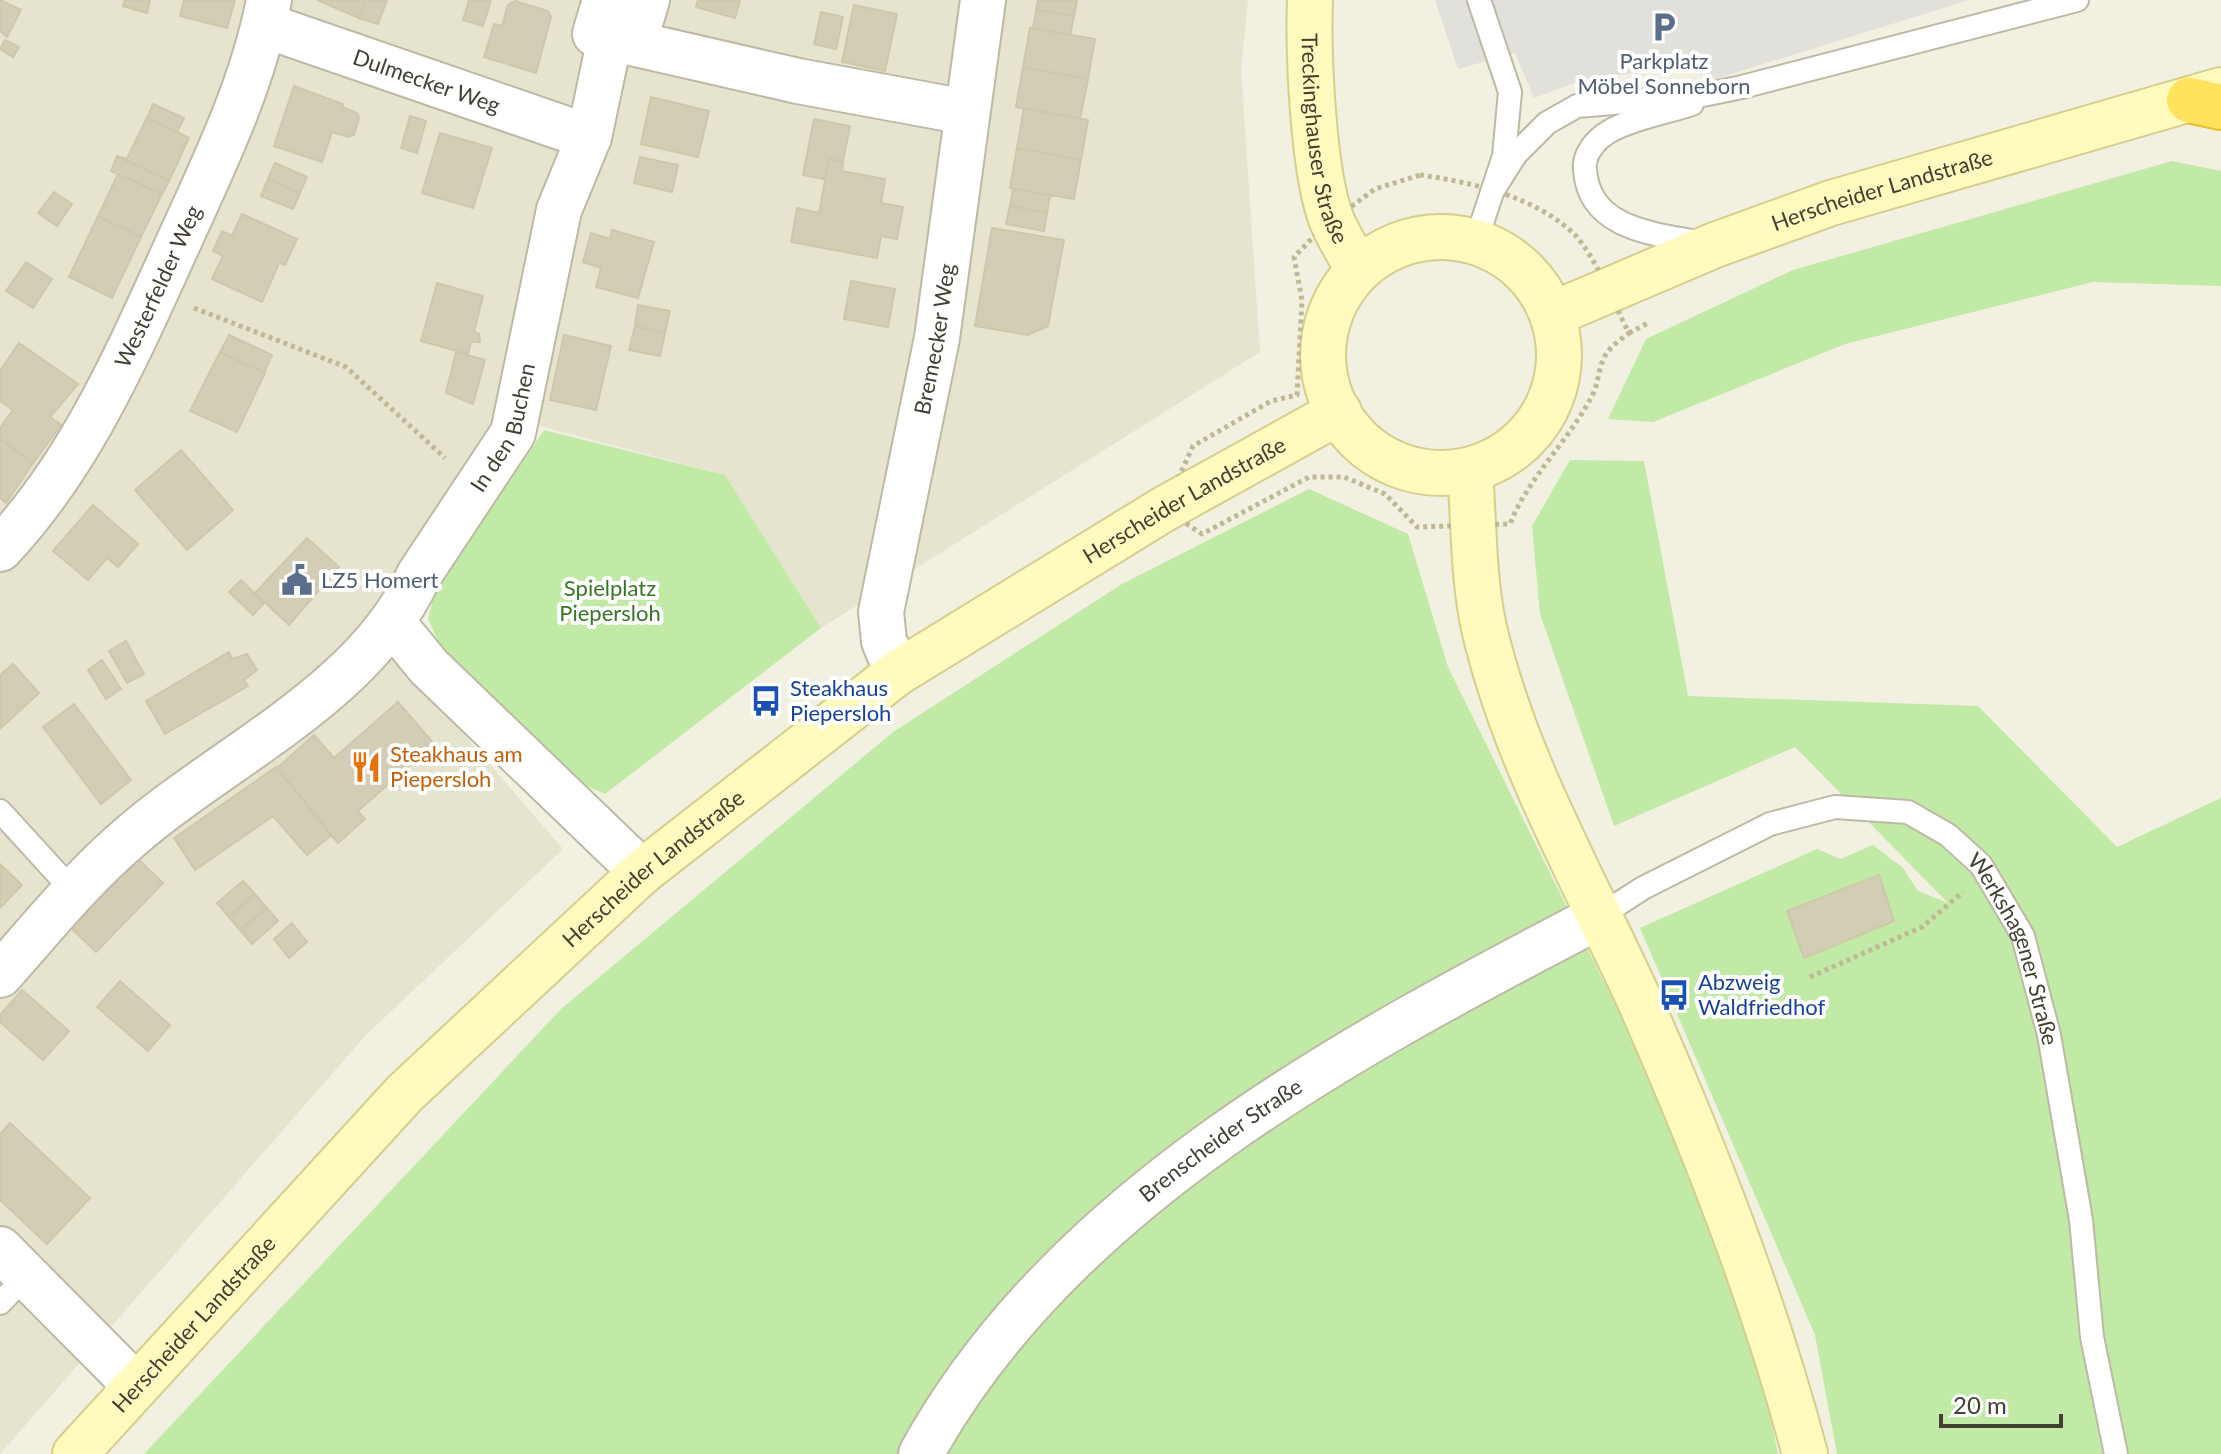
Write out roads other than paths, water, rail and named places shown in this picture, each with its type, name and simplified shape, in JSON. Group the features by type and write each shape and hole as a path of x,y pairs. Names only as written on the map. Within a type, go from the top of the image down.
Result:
{"main road":[{"name":"Treckinghauser Straße","path":"1310,0 1308,40 1324,194 1332,221 1358,270"},
{"name":"Herscheider Landstraße","path":"1553,314 1715,245 1831,203 2210,99"},
{"path":"1438,236 1476,241 1523,268 1553,314 1560,365 1555,390 1541,420 1512,451 1470,471 1439,475 1391,464 1354,437 1331,400 1323,371 1325,333 1339,294 1358,270 1380,253 1410,240 1438,236"},
{"name":"Herscheider Landstraße","path":"75,1454 405,1093 642,872 897,673 1164,509 1339,412"},
{"path":"1470,471 1484,625 1503,696 1718,1185 1776,1346 1805,1454"}],"street":[{"name":"In den Buchen","path":"0,975 74,892 130,837 214,770 277,730 367,653 392,622 513,433 559,210 589,137 616,27 647,0"},
{"name":"Bremecker Weg","path":"897,673 884,641 881,612 937,338 983,0"},
{"name":"Dulmecker Weg","path":"266,12 589,137"},
{"name":"Westerfelder Weg","path":"0,549 48,494 82,444 226,141 266,12"},
{"path":"616,27 763,71 966,112"},
{"path":"392,622 429,667 642,872"},
{"name":"Brenscheider Straße","path":"921,1454 976,1372 1021,1316 1122,1211 1297,1087 1420,1012 1598,917"},
{"path":"9,1276 135,1385"}],"lane":[{"path":"1476,241 1504,156 1510,92 1479,0"},
{"path":"1492,192 1516,154 1547,123 1577,106 1698,96 1742,87 2077,0"},
{"path":"1715,245 1628,226 1605,216 1592,202 1584,165 1589,150 1610,131 1742,87"},
{"name":"Werkshagener Straße","path":"1598,917 1643,888 1770,824 1835,807 1908,812 1948,835 1981,865 2023,936 2049,1035 2081,1220 2092,1337 2116,1454"},
{"path":"0,811 74,892"}],"place":[{"name":"Parkplatz Möbel Sonneborn","path":"1664,27"},
{"name":"LZ5 Homert","path":"297,580"},
{"name":"Steakhaus Piepersloh","path":"766,701"},
{"name":"Steakhaus am Piepersloh","path":"366,767"},
{"name":"Abzweig Waldfriedhof","path":"1674,995"}],"park label":[{"name":"Spielplatz Piepersloh","path":"610,600"}]}
